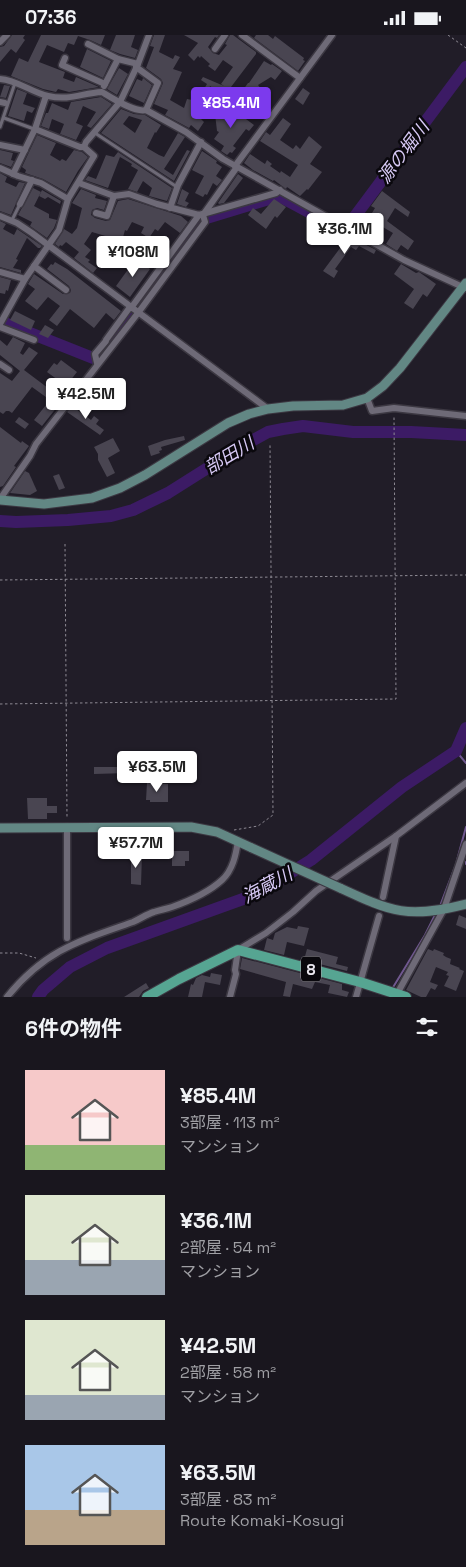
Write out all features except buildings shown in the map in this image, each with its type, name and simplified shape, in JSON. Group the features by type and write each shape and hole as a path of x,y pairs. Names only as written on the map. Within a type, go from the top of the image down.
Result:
{"main road":[{"name":"8","path":"238,950 360,982 400,995"},
{"path":"147,997 238,950"}],"street":[{"path":"0,43 7,35"},
{"path":"84,147 120,102 149,35"},
{"path":"215,49 225,35"},
{"path":"242,35 300,78"},
{"path":"0,72 3,79 46,96 76,97 102,92 142,111 146,110 186,132 223,159 236,166 280,190 342,224 404,260 465,286 400,368 383,386 367,398 343,405 293,406 248,414 228,423 145,475 102,495 79,501 44,504 0,499 30,456 36,444 203,217 236,166 332,35"},
{"path":"88,44 137,66 158,83 146,110"},
{"path":"65,58 62,65 105,84"},
{"path":"102,92 118,59"},
{"path":"13,174 35,129 46,96"},
{"path":"34,340 1,322 25,279 59,231 68,199 94,156 84,147 35,129"},
{"path":"170,208 177,187 201,142"},
{"path":"0,145 25,150"},
{"path":"0,168 41,183 68,199"},
{"path":"20,204 32,180"},
{"path":"79,183 114,195 129,193 170,208 203,217 276,193 280,190"},
{"path":"96,213 108,216 114,195"},
{"path":"0,216 32,233 268,409"},
{"path":"34,266 66,290"},
{"path":"0,273 25,279"},
{"path":"97,363 95,354 106,339 134,309"},
{"path":"0,364 9,371"},
{"path":"367,398 372,411 394,408 466,416"},
{"path":"230,997 236,974 238,950 266,933 316,891 396,836 466,783"},
{"path":"0,828 180,826 207,829 238,841 388,909 428,912 443,910 466,903"},
{"path":"67,827 67,938"},
{"path":"383,897 396,836"},
{"path":"7,997 42,962 78,942 186,901 224,879 235,857 238,841"},
{"path":"400,995 443,910 466,844"},
{"path":"356,997 379,916"}],"lane":[{"path":"0,127 15,83"},
{"path":"4,118 35,129"},
{"path":"95,133 177,187"},
{"path":"12,221 20,204"}],"path":[{"path":"448,35 466,48"},
{"path":"0,704 396,699 394,416"},
{"path":"220,834 230,830 258,827 273,815 270,445"},
{"path":"65,544 67,827"},
{"path":"0,580 466,575"},
{"path":"0,953 27,955 42,962"}],"waterway":[{"name":"源の堀川","path":"5,323 93,358 98,356 200,220 279,196 344,231 466,67"},
{"name":"部田川","path":"0,521 68,520 111,516 133,510 168,493 268,432 283,429 303,426 353,432 411,432 466,435"},
{"name":"海蔵川","path":"38,997 43,990 70,967 107,948 257,894 311,860 402,787 456,751 466,728"},
{"path":"456,751 466,763"},
{"path":"440,906 456,864 466,827"},
{"path":"392,989 425,935 436,913"}]}
